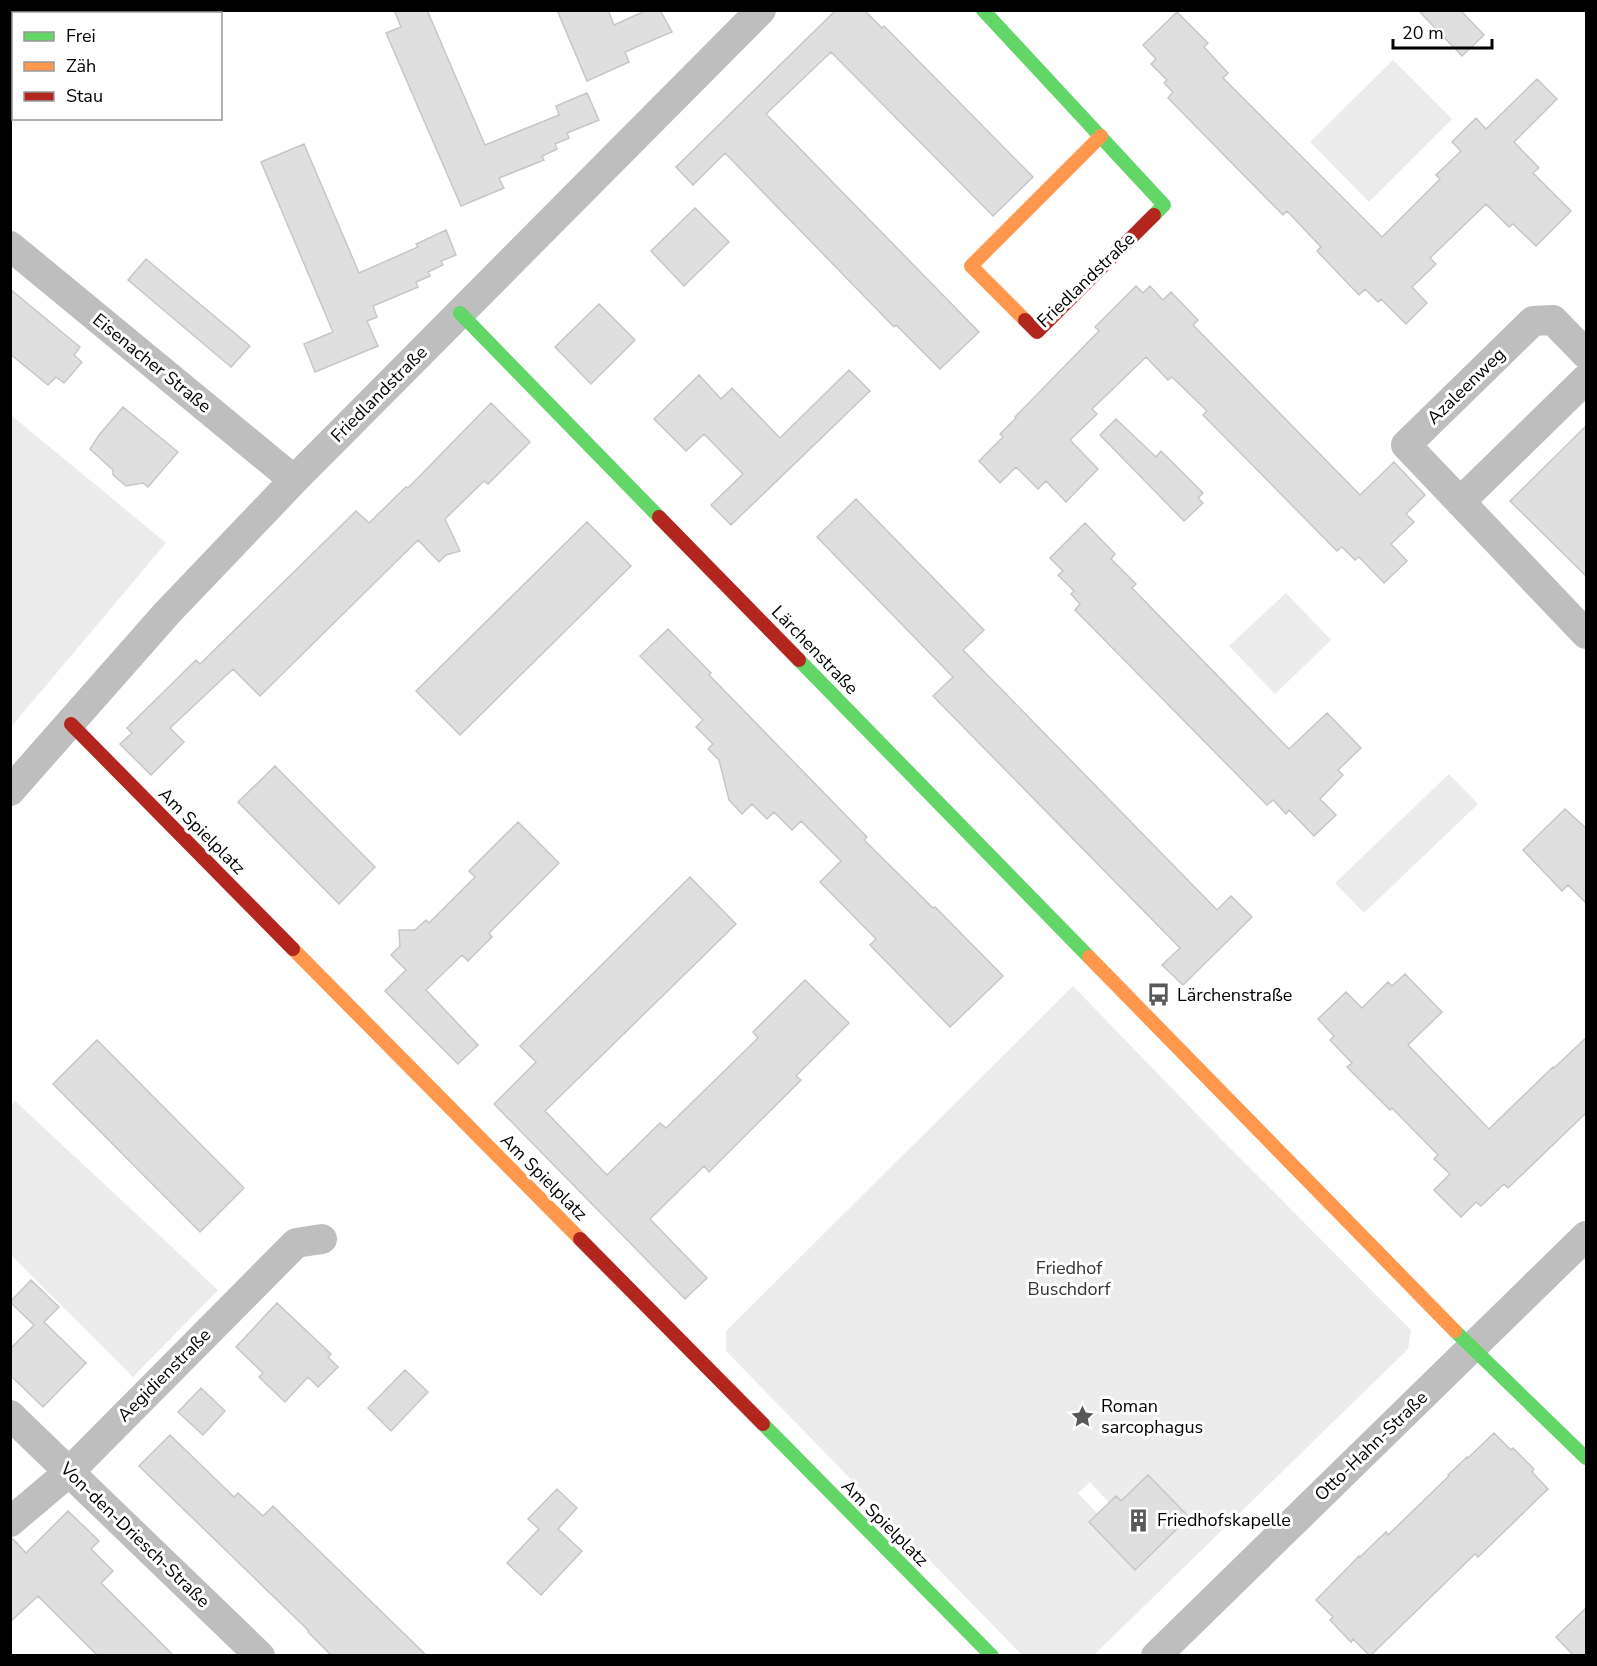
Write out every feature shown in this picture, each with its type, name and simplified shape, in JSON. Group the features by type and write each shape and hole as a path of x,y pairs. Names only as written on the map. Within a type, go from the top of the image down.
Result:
{"street":[{"name":"Friedlandstraße","path":"10,791 167,613 294,480 761,10"},
{"name":"Friedlandstraße","path":"983,10 1101,136 1164,205 1037,332 970,266 1101,136"},
{"name":"Eisenacher Straße","path":"10,246 294,480"},
{"name":"Lärchenstraße","path":"460,313 1471,1347 1587,1458"},
{"name":"Azaleenweg","path":"1587,354 1553,320 1533,321 1406,445 1587,634"},
{"path":"1460,502 1587,379"},
{"name":"Am Spielplatz","path":"70,724 992,1656"},
{"name":"Otto-Hahn-Straße","path":"1156,1656 1587,1236"},
{"name":"Aegidienstraße","path":"10,1522 69,1472 296,1243 322,1239"},
{"name":"Von-den-Driesch-Straße","path":"10,1415 260,1656"}],"green space":[{"path":"1393,60 1452,119 1369,202 1310,142"},
{"path":"11,415 166,543 11,727"},
{"path":"1286,593 1331,640 1275,694 1229,646"},
{"path":"1449,774 1478,804 1364,913 1335,883"},
{"name":"Friedhof Buschdorf","path":"1073,986 1411,1330 1408,1349 1093,1656 1022,1655 726,1351 726,1331","holes":["1148,1475 1189,1517 1135,1569 1089,1523 1098,1514 1078,1493 1090,1482 1109,1503 1116,1496 1121,1501"]},
{"path":"15,1101 218,1290 133,1377 11,1255 10,1106"}],"building":[{"path":"394,10 427,10 485,145 559,115 556,106 587,93 599,120 567,133 569,138 555,144 557,149 542,156 544,160 499,178 504,188 461,206 386,33 401,27"},
{"path":"557,10 608,10 614,25 647,10 660,10 672,32 625,52 629,62 587,81"},
{"path":"836,10 864,10 882,28 884,26 1033,177 993,216 831,52 766,114 979,332 940,369 896,325 894,327 725,153 693,185 676,167"},
{"path":"1418,10 1460,10 1484,35 1462,56"},
{"path":"1177,12 1208,43 1204,47 1228,73 1223,78 1382,237 1440,179 1436,175 1461,151 1452,142 1476,118 1486,129 1537,79 1557,99 1514,142 1539,168 1533,173 1571,211 1536,246 1513,224 1509,227 1486,204 1430,258 1436,264 1412,287 1427,303 1406,324 1381,299 1378,302 1365,289 1359,295 1317,251 1321,247 1287,211 1283,215 1168,98 1173,92 1164,83 1167,80 1151,64 1156,59 1143,45"},
{"path":"304,144 359,273 418,247 416,244 446,230 456,255 441,261 443,265 428,272 430,276 416,282 418,287 373,306 377,317 367,321 378,346 315,372 304,344 333,332 261,162"},
{"path":"695,208 729,242 684,286 651,251"},
{"path":"146,259 250,346 231,367 128,280"},
{"path":"1136,286 1143,293 1150,286 1163,300 1171,292 1198,320 1193,325 1360,495 1394,462 1425,495 1406,514 1414,522 1391,544 1407,561 1384,583 1359,557 1355,560 1342,547 1337,551 1203,415 1207,411 1172,377 1168,380 1146,357 1092,409 1097,414 1070,440 1098,469 1066,502 1046,481 1038,489 1016,467 1000,483 979,461 1003,437 1000,434 1015,417 1099,331 1095,327"},
{"path":"10,289 80,347 74,355 82,362 64,383 56,377 48,385 10,354"},
{"path":"599,304 635,340 591,384 555,347"},
{"path":"849,370 870,391 731,525 711,505 743,474 704,434 686,451 654,419 699,375 721,399 732,388 780,438"},
{"path":"491,403 530,442 488,484 484,481 445,519 460,551 446,555 439,562 418,540 260,696 233,669 170,728 184,742 151,775 120,744 132,733 127,728 196,660 200,664 356,511 369,523 406,487 408,488"},
{"path":"123,407 178,452 148,487 143,483 126,486 113,475 113,470 90,449"},
{"path":"1116,419 1156,457 1161,451 1203,493 1198,498 1203,503 1184,521 1100,435"},
{"path":"1587,425 1587,577 1510,501"},
{"path":"856,499 984,630 963,650 1217,910 1231,896 1252,917 1183,985 1162,965 1180,948 933,696 953,677 817,537"},
{"path":"587,522 631,566 460,735 416,691"},
{"path":"1085,523 1115,554 1111,559 1136,584 1132,588 1289,749 1327,713 1361,748 1338,770 1343,775 1320,799 1336,815 1314,836 1289,810 1286,814 1273,800 1267,805 1075,610 1080,604 1071,594 1074,591 1058,575 1063,571 1050,558"},
{"path":"668,629 711,673 709,675 867,837 864,840 1003,976 950,1027 870,945 876,939 820,882 841,861 801,821 792,830 774,812 767,819 752,804 742,814 729,800 719,760 708,749 713,744 696,727 703,720 640,656"},
{"path":"275,766 375,867 339,904 238,802"},
{"path":"1565,809 1587,829 1587,904 1568,885 1562,891 1523,850"},
{"path":"518,822 559,863 489,933 492,937 468,961 462,955 426,990 478,1045 458,1064 385,991 406,970 391,955 400,946 399,930 415,930 426,920 429,923 475,877 469,871"},
{"path":"690,877 736,924 545,1111 607,1175 660,1123 666,1128 758,1038 753,1032 805,980 849,1023 796,1076 801,1080 709,1172 704,1166 650,1219 707,1278 685,1299 494,1104 536,1062 520,1046"},
{"path":"1405,974 1442,1012 1408,1045 1489,1129 1587,1037 1587,1112 1508,1188 1504,1184 1481,1206 1476,1202 1461,1217 1434,1190 1450,1174 1434,1159 1438,1155 1392,1108 1390,1110 1347,1067 1352,1063 1330,1040 1334,1036 1318,1019 1346,992 1362,1008 1388,982 1392,986"},
{"path":"97,1040 244,1188 200,1232 53,1084"},
{"path":"31,1280 59,1307 44,1322 86,1363 43,1407 10,1375 10,1349 34,1325 10,1302"},
{"path":"277,1303 331,1354 328,1357 338,1367 318,1387 308,1377 285,1402 259,1377 263,1373 236,1347"},
{"path":"405,1370 428,1392 391,1431 368,1408"},
{"path":"201,1388 225,1411 203,1435 178,1412"},
{"path":"1494,1433 1534,1469 1532,1472 1548,1489 1478,1557 1475,1554 1370,1656 1353,1639 1351,1642 1330,1620 1333,1617 1316,1600 1359,1556 1386,1532 1388,1535"},
{"path":"170,1435 234,1497 238,1493 263,1516 273,1506 427,1656 332,1656 139,1466"},
{"name":"Friedhofskapelle","path":"1148,1475 1189,1517 1135,1570 1089,1522 1116,1496 1121,1501"},
{"path":"557,1489 577,1508 558,1529 582,1551 541,1595 507,1563 539,1529 528,1519"},
{"path":"68,1511 99,1541 91,1549 113,1571 101,1583 174,1656 98,1656 38,1596 10,1622 10,1539 13,1539 26,1553"},
{"path":"1587,1607 1587,1656 1574,1656 1556,1637"}],"traffic: fast":[{"path":"983,10 1164,205 1154,215"},
{"path":"460,313 659,517"},
{"path":"799,660 1089,957"},
{"path":"1455,1331 1586,1458"},
{"path":"763,1424 992,1656"}],"traffic: slow":[{"path":"1025,320 971,266 1101,136"},
{"path":"293,949 580,1239"},
{"path":"1089,957 1455,1331"}],"traffic: jam":[{"path":"1025,320 1037,332 1154,215"},
{"path":"659,517 799,660"},
{"path":"71,724 293,949"},
{"path":"580,1239 763,1424"}],"place":[{"name":"Lärchenstraße","path":"1159,995"},
{"name":"Roman sarcophagus","path":"1083,1416"},
{"name":"Friedhofskapelle","path":"1139,1520"}]}
